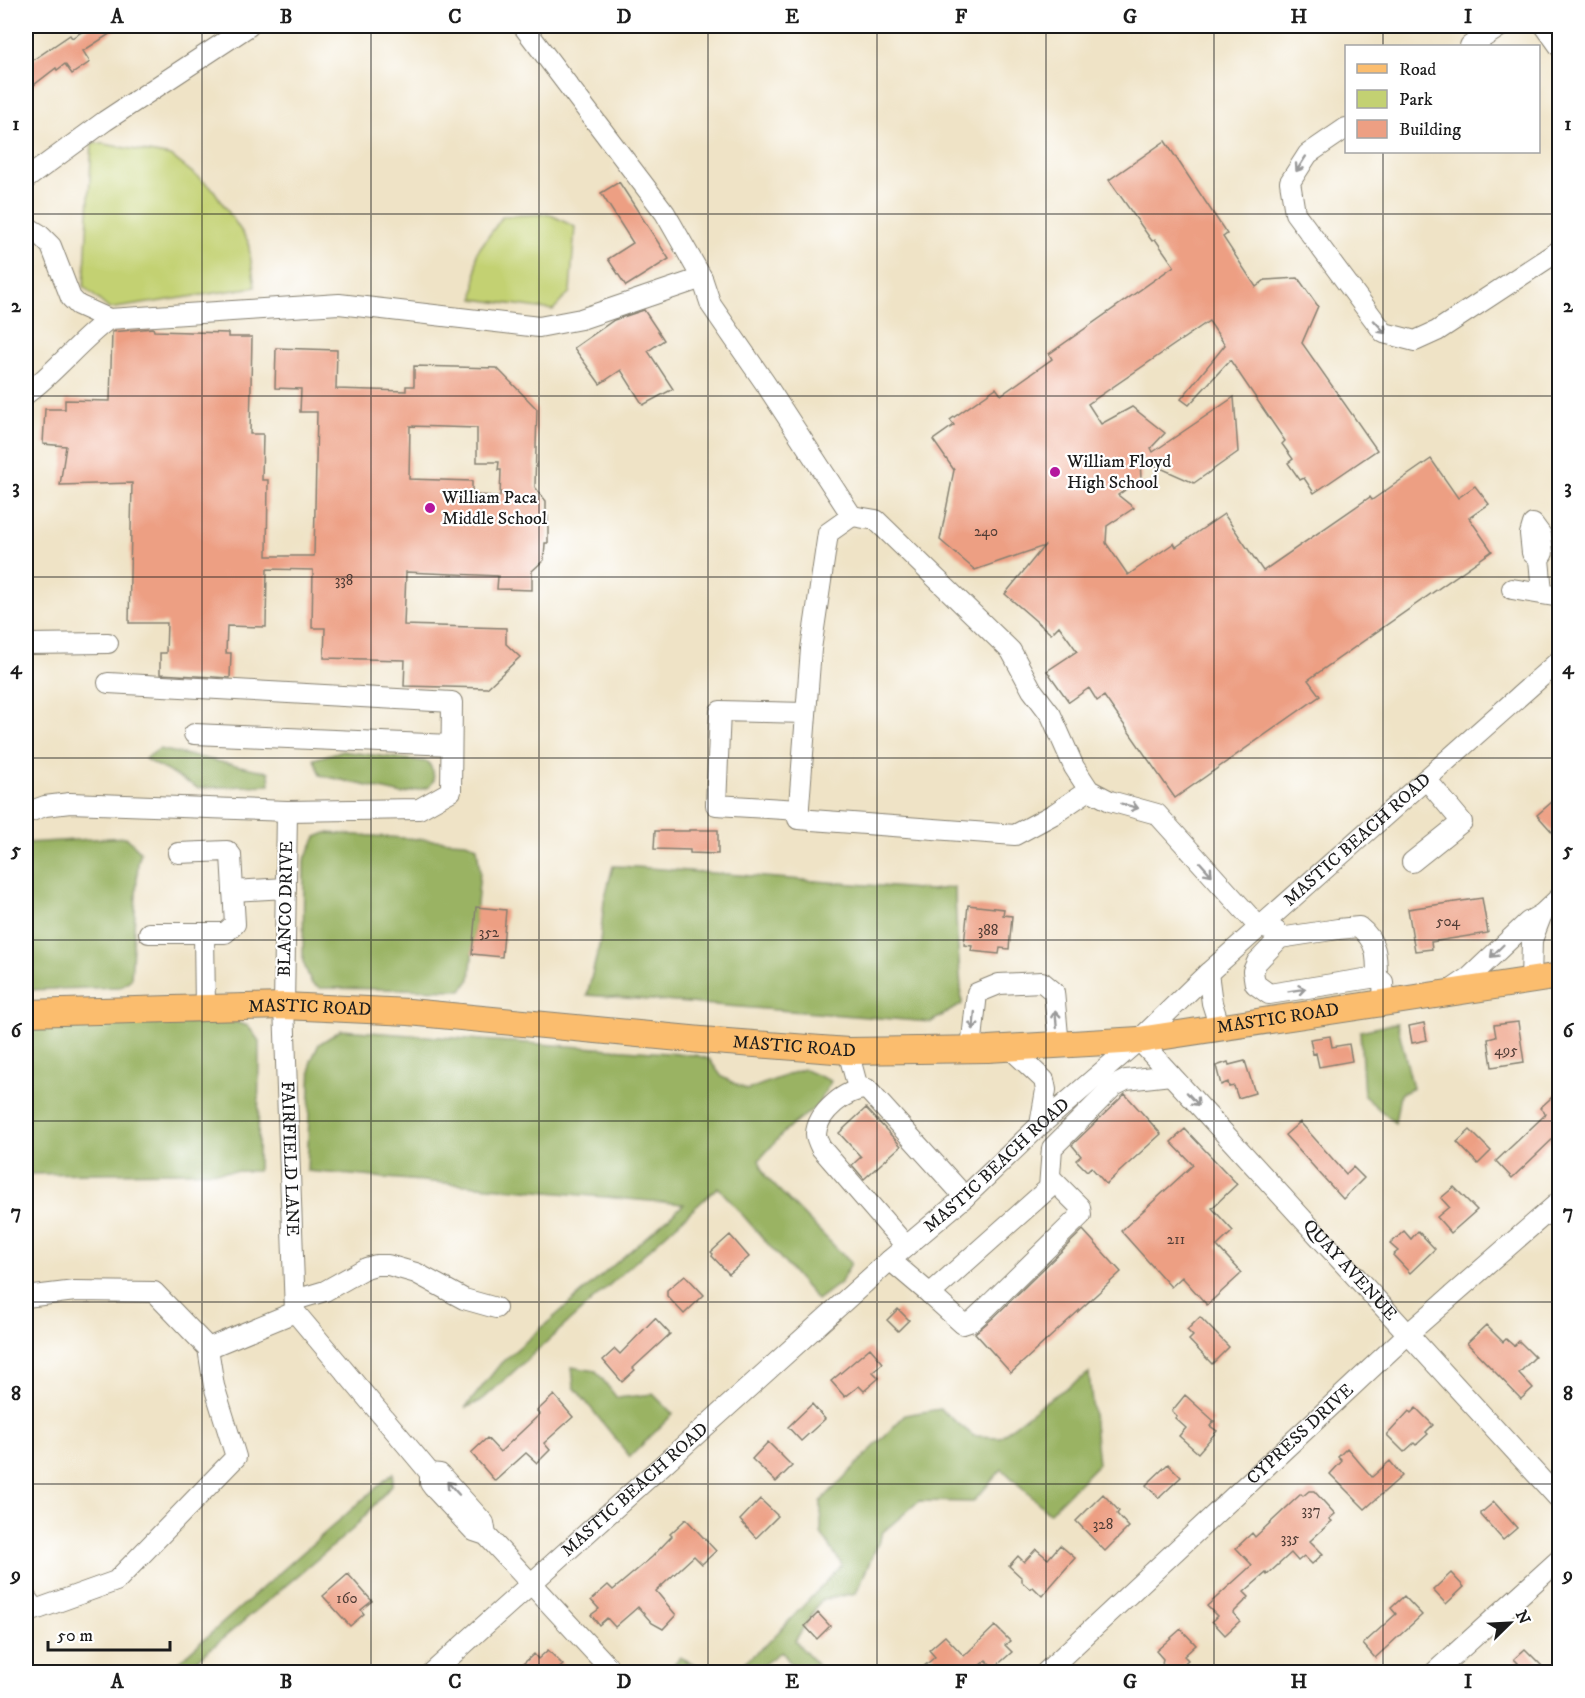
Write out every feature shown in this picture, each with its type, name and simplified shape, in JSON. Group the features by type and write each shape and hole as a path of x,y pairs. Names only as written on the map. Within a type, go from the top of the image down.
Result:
{"main road":[{"name":"MASTIC ROAD","path":"26,1013 284,1006 430,1014 848,1052 1059,1046 1139,1040 1560,976"}],"street":[{"path":"26,179 105,121 249,26"},
{"path":"523,26 665,213 702,278 711,305 852,516"},
{"path":"1472,45 1501,26"},
{"path":"1545,26 1560,47"},
{"path":"1345,129 1308,154 1290,182 1295,213 1384,333 1415,341 1437,331 1560,250"},
{"path":"26,226 39,234 51,246 71,298 78,305 109,319 339,303 539,327 581,319 702,278"},
{"path":"26,394 38,385 89,333 109,319"},
{"path":"1089,790 1015,835 798,819 812,649 828,533 852,516 876,520 1011,651 1032,690 1051,715 1074,767 1089,790 1110,801 1157,814 1259,927 1276,931 1280,939"},
{"path":"1512,589 1551,595 1539,559"},
{"path":"26,644 108,643"},
{"name":"MASTIC BEACH ROAD","path":"433,1672 890,1260 965,1197 1039,1127 1139,1040 1259,927 1560,660"},
{"path":"26,813 45,806 70,803 287,811 419,809 450,791 452,702 108,683"},
{"path":"799,810 716,805 720,711 806,713"},
{"path":"194,734 451,745"},
{"path":"1412,862 1462,822 1426,779"},
{"name":"BLANCO DRIVE","path":"284,1006 287,811"},
{"path":"148,933 225,933 235,924 231,855 227,851 178,853"},
{"path":"233,891 286,888"},
{"path":"1446,994 1470,977 1528,922 1542,914 1560,897"},
{"path":"1531,981 1533,940 1542,914"},
{"path":"1377,977 1377,958 1370,936 1359,927 1280,939 1257,962 1253,971 1255,984 1269,994 1377,977 1383,982 1384,1002"},
{"path":"204,933 205,1008"},
{"path":"1208,973 1212,1003 1220,1028"},
{"path":"972,1049 976,993 999,984 1042,982 1054,992 1059,1046"},
{"name":"FAIRFIELD LANE","path":"284,1006 295,1306"},
{"name":"QUAY AVENUE","path":"1139,1040 1560,1500"},
{"path":"930,1294 1049,1188 1052,1148 1039,1127 1046,1090 1044,1080 1010,1048"},
{"path":"848,1052 858,1088"},
{"path":"1052,1148 1114,1086 1126,1080 1171,1075"},
{"path":"906,1246 821,1148 816,1136 820,1118 844,1095 858,1088 867,1089 965,1197"},
{"path":"890,1260 963,1324 972,1321 1081,1215 1080,1207 1050,1178"},
{"name":"CYPRESS DRIVE","path":"1046,1672 1409,1334 1560,1201"},
{"path":"208,1348 376,1265 388,1265 416,1273 464,1299 496,1308"},
{"path":"26,1297 75,1291 154,1292 208,1348 214,1386 236,1457 116,1581 35,1610 26,1598"},
{"path":"295,1306 430,1473 440,1474 444,1478 484,1523 486,1535 613,1672"},
{"path":"1435,1672 1560,1559"}],"green space":[{"path":"92,142 171,156 213,189 248,241 255,287 109,309 84,287"},
{"path":"549,214 575,227 570,292 553,310 474,299 477,252 503,216"},
{"path":"159,749 269,772 270,785 198,788 145,759"},
{"path":"341,751 428,762 433,771 434,780 429,787 402,794 320,775 314,759"},
{"path":"326,833 466,842 477,847 480,872 470,979 462,990 319,988 312,984 303,962 304,861 316,837"},
{"path":"126,837 141,852 138,862 131,979 120,987 26,990 26,843"},
{"path":"613,866 931,890 955,887 962,1004 931,1022 587,995 600,942 604,901"},
{"path":"232,1021 248,1026 259,1041 258,1171 26,1174 26,1027"},
{"path":"1397,1023 1413,1088 1400,1094 1395,1123 1364,1096 1360,1031"},
{"path":"341,1030 695,1055 709,1059 722,1077 747,1090 803,1069 831,1081 817,1106 786,1130 759,1160 766,1177 851,1263 841,1282 817,1300 718,1187 481,1401 465,1408 501,1363 684,1204 307,1171 311,1061 319,1044"},
{"path":"572,1367 596,1371 617,1398 653,1394 673,1414 630,1457 574,1387"},
{"path":"1089,1373 1098,1464 1049,1513 1002,1469 973,1502 919,1501 883,1532 856,1593 821,1600 795,1641 824,1672 796,1672 782,1651 753,1672 732,1672 767,1644 842,1565 821,1533 821,1501 905,1415 940,1409 974,1436 1000,1437 1043,1403"},
{"path":"393,1473 392,1485 353,1529 183,1672 167,1672"},
{"path":"680,1657 710,1672 667,1672"}],"building":[{"path":"91,26 122,26 83,51 90,62 72,74 65,64 57,70 56,68 26,91 26,65 70,35 72,38"},
{"name":"William Floyd High School","path":"1165,141 1227,234 1223,237 1256,287 1265,280 1298,278 1318,306 1302,343 1377,450 1314,493 1304,478 1300,480 1288,463 1293,459 1282,444 1285,441 1230,360 1189,405 1181,399 1225,345 1209,321 1088,404 1101,424 1132,407 1165,433 1151,448 1153,452 1234,397 1238,452 1194,483 1140,459 1141,479 1118,495 1134,508 1107,526 1106,543 1128,575 1174,543 1176,547 1224,514 1263,571 1370,497 1372,500 1431,459 1458,498 1475,486 1489,504 1469,518 1492,551 1308,680 1320,696 1175,798 1104,696 1097,701 1089,688 1069,702 1047,671 1077,651 1059,626 1051,634 1005,594 1044,546 975,570 940,540 954,470 933,440 954,425 950,420 996,388 1001,395 1052,359 1049,354 1174,266 1155,239 1152,241 1109,180"},
{"path":"619,182 669,259 626,286 608,259 633,243 601,193"},
{"path":"644,310 664,340 648,351 673,389 643,405 621,370 600,384 574,348 614,320"},
{"name":"William Paca Middle School","path":"153,328 154,331 228,333 228,337 252,337 250,434 263,434 262,480 268,480 267,556 314,556 317,412 300,412 301,389 275,388 276,348 337,350 336,389 406,391 406,386 414,386 414,366 497,368 537,409 535,487 546,501 546,516 548,516 548,543 545,543 544,560 532,571 532,590 497,589 498,576 406,572 404,625 506,628 506,644 520,657 487,688 404,686 405,660 324,658 325,628 312,628 313,570 267,569 266,627 227,626 226,653 231,653 230,678 160,674 160,653 166,653 167,623 129,623 132,483 60,485 66,446 43,444 45,409 65,409 65,400 110,401 112,332","holes":["410,426 477,428 477,462 499,462 500,496 472,495 472,481 409,479"]},
{"path":"1560,795 1560,827 1553,833 1537,815"},
{"path":"718,830 718,854 690,853 690,850 654,849 655,831"},
{"path":"1482,898 1488,933 1431,942 1432,949 1415,951 1408,909"},
{"path":"968,905 1004,909 1003,915 1012,916 1009,949 1000,948 999,954 971,951 972,946 964,945"},
{"path":"476,907 506,910 502,957 472,954"},
{"path":"1518,1022 1524,1062 1492,1067 1488,1039 1496,1037 1494,1025"},
{"path":"1424,1023 1427,1040 1412,1043 1409,1026"},
{"path":"1330,1036 1332,1047 1349,1044 1352,1061 1319,1067 1310,1039"},
{"path":"1245,1061 1255,1093 1238,1098 1234,1086 1229,1087 1228,1082 1221,1085 1216,1066 1228,1062 1229,1065"},
{"path":"1560,1090 1560,1132 1512,1178 1496,1161 1546,1114 1540,1108"},
{"path":"1125,1094 1161,1134 1106,1184 1091,1167 1087,1171 1076,1160 1081,1156 1072,1145"},
{"path":"866,1108 901,1146 864,1179 852,1165 861,1157 839,1133"},
{"path":"1300,1122 1346,1174 1353,1167 1364,1178 1343,1199 1285,1135"},
{"path":"1185,1129 1237,1184 1212,1208 1233,1231 1217,1246 1242,1273 1207,1305 1182,1277 1171,1287 1121,1231 1193,1165 1171,1142"},
{"path":"1470,1130 1491,1151 1478,1164 1457,1142"},
{"path":"1454,1187 1477,1210 1451,1233 1437,1217 1449,1207 1441,1198"},
{"path":"1083,1230 1121,1272 1011,1373 975,1333"},
{"path":"1404,1231 1411,1239 1418,1231 1435,1249 1410,1273 1393,1255 1398,1251 1390,1244"},
{"path":"730,1235 749,1257 729,1274 711,1252"},
{"path":"685,1275 704,1295 684,1314 667,1296 667,1290"},
{"path":"898,1309 909,1320 898,1331 887,1320"},
{"path":"1200,1317 1229,1347 1212,1364 1189,1340 1193,1336 1187,1330"},
{"path":"655,1318 670,1334 633,1368 635,1370 622,1382 603,1360 615,1349 620,1354"},
{"path":"1486,1325 1503,1342 1506,1339 1514,1346 1519,1341 1535,1357 1519,1373 1533,1388 1521,1399 1467,1343"},
{"path":"870,1348 883,1363 873,1372 879,1378 864,1391 859,1386 845,1397 831,1381"},
{"path":"554,1395 573,1417 544,1443 550,1450 537,1463 526,1453 495,1481 471,1453 487,1438 500,1452 540,1414 537,1411"},
{"path":"1185,1395 1214,1421 1210,1426 1217,1431 1198,1453 1179,1436 1186,1428 1175,1418 1177,1416 1172,1411"},
{"path":"812,1404 825,1419 801,1441 788,1427"},
{"path":"1416,1408 1433,1425 1426,1432 1428,1434 1404,1452 1387,1435 1409,1411 1411,1413"},
{"path":"768,1442 792,1466 776,1482 752,1459"},
{"path":"1347,1448 1372,1477 1390,1461 1402,1476 1365,1509 1330,1474 1342,1461 1338,1457"},
{"path":"1168,1464 1181,1477 1159,1498 1146,1485"},
{"path":"1309,1491 1314,1491 1335,1514 1329,1519 1332,1521 1310,1541 1323,1554 1312,1564 1304,1556 1298,1561 1291,1553 1267,1575 1266,1573 1244,1592 1249,1597 1233,1613 1240,1621 1225,1635 1212,1621 1217,1616 1207,1606 1252,1565 1236,1548 1252,1533 1255,1537 1301,1494 1303,1496"},
{"path":"1103,1494 1119,1511 1117,1514 1129,1527 1105,1551 1076,1521"},
{"path":"760,1499 778,1516 756,1538 740,1520"},
{"path":"1494,1502 1517,1528 1503,1540 1481,1515"},
{"path":"686,1519 716,1551 702,1564 694,1556 656,1591 676,1615 663,1629 652,1623 638,1607 615,1627 607,1618 599,1625 591,1615 599,1609 591,1600 608,1585 613,1590 652,1557 672,1536 670,1534"},
{"path":"1060,1545 1075,1558 1042,1596 1033,1587 1030,1589 1022,1582 1022,1578 1009,1566 1018,1556 1024,1562 1036,1549 1048,1559"},
{"path":"1451,1573 1464,1587 1446,1604 1433,1590"},
{"path":"348,1574 372,1601 361,1610 364,1614 350,1626 323,1596"},
{"path":"1404,1596 1422,1615 1375,1658 1363,1644 1396,1614 1391,1608"},
{"path":"818,1613 830,1626 817,1639 805,1626"},
{"path":"995,1626 1010,1641 1005,1645 1012,1652 994,1668 986,1660 972,1672 917,1672 935,1657 929,1650 945,1636 964,1656"},
{"path":"1181,1629 1196,1645 1184,1656 1188,1660 1171,1672 1162,1663 1163,1659 1156,1651"},
{"path":"1525,1649 1548,1672 1508,1672 1518,1663 1514,1659"},
{"path":"548,1650 563,1665 555,1672 514,1672 534,1654 538,1659"}],"place":[{"name":"William Floyd High School","path":"1055,472"},
{"name":"William Paca Middle School","path":"430,508"}]}
